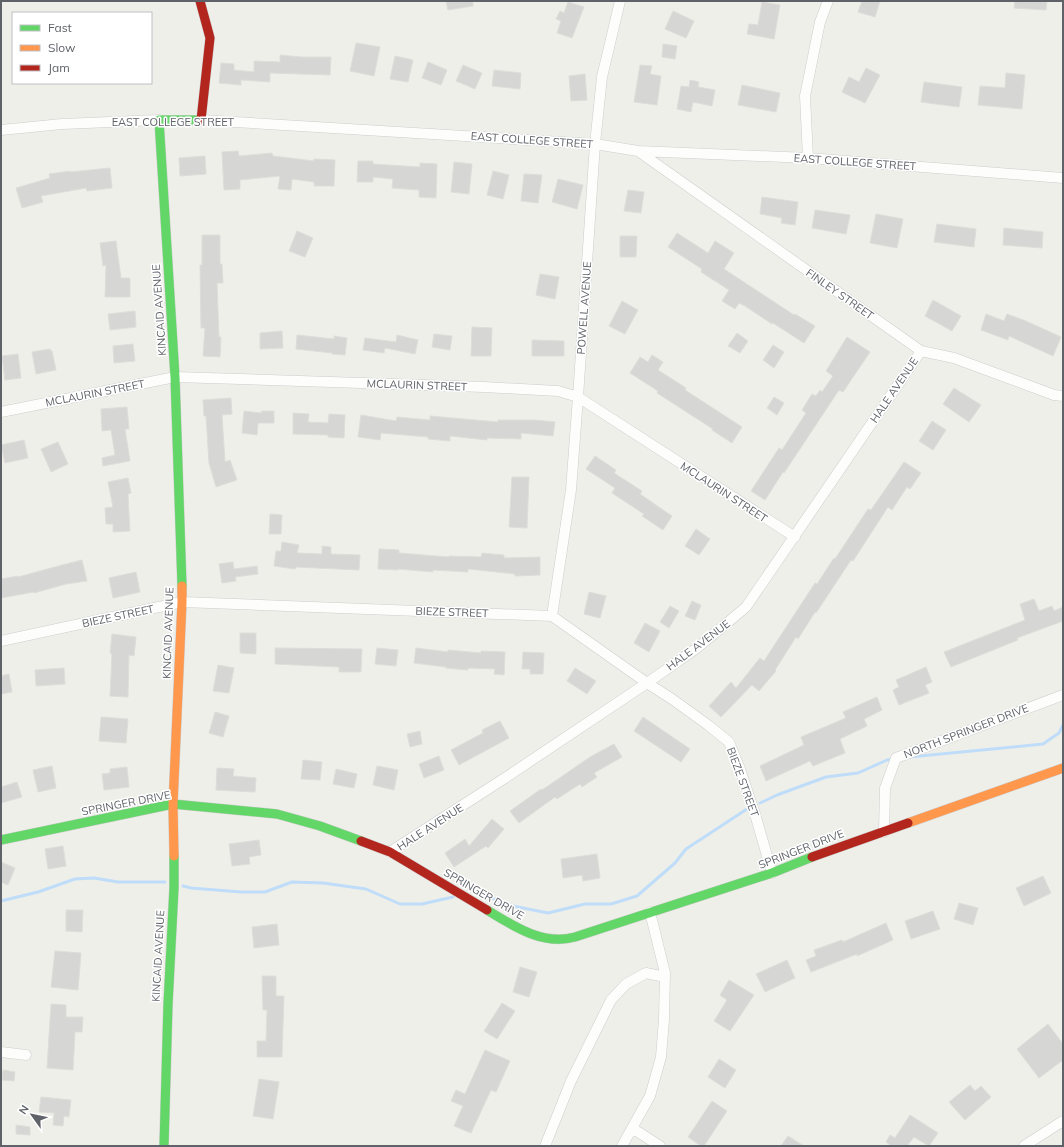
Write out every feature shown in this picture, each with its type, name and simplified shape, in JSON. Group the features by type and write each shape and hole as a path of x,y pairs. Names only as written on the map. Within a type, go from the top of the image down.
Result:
{"street":[{"path":"200,1 210,38 201,120"},
{"name":"POWELL AVENUE","path":"552,616 571,490 595,144 602,77 620,1"},
{"path":"808,158 805,96 820,22 828,1"},
{"name":"EAST COLLEGE STREET","path":"1,130 62,124 158,120 201,120 595,144 638,151 808,158 1063,178"},
{"name":"KINCAID AVENUE","path":"158,120 175,377 182,602 173,804 174,888 168,1004 164,1146"},
{"name":"FINLEY STREET","path":"638,151 921,351 954,358 1054,395 1063,396"},
{"name":"HALE AVENUE","path":"390,852 505,778 698,648 746,607 921,351"},
{"name":"MCLAURIN STREET","path":"1,412 175,377 484,387 558,391 578,397 795,537"},
{"name":"BIEZE STREET","path":"1,641 182,602 552,616 702,720 728,742 740,769 772,873"},
{"name":"NORTH SPRINGER DRIVE","path":"884,832 884,788 896,758 1063,695"},
{"name":"SPRINGER DRIVE","path":"1,840 173,804 277,814 320,826 390,852 508,923 524,931 558,940 577,936 772,873 825,852 1063,768"},
{"path":"622,1146 650,1096 661,1057 665,977 650,912"},
{"path":"545,1146 570,1081 610,1000 626,984 646,973 665,977"},
{"path":"1,1052 26,1055"},
{"path":"1024,1146 1063,1120"},
{"path":"632,1128 660,1146"}],"building":[{"path":"446,1 473,1 473,6 448,10"},
{"path":"862,1 880,1 875,17 858,12"},
{"path":"1015,1 1047,1 1046,10 1014,8"},
{"path":"568,2 584,7 572,38 557,33 561,21 556,19 560,11 564,13"},
{"path":"762,2 780,5 774,39 747,34 749,24 758,25"},
{"path":"673,11 694,21 686,38 665,29"},
{"path":"356,43 380,47 374,76 350,71"},
{"path":"663,44 677,46 675,59 662,57"},
{"path":"280,55 331,57 330,75 270,73 270,82 241,80 241,85 219,83 221,63 234,64 234,70 254,72 254,61 280,62"},
{"path":"395,56 413,60 408,82 390,79"},
{"path":"428,62 447,70 441,85 422,78"},
{"path":"463,65 482,73 475,89 456,81"},
{"path":"640,65 652,66 650,74 661,76 657,105 634,102"},
{"path":"866,68 880,75 865,103 842,92 849,77 859,82"},
{"path":"494,70 521,73 520,89 492,86"},
{"path":"1006,73 1025,75 1022,109 978,105 980,86 1005,88"},
{"path":"585,74 587,100 571,101 569,76"},
{"path":"690,80 699,82 698,87 715,90 712,106 693,102 691,112 677,109 681,86 689,87"},
{"path":"924,82 962,87 959,107 921,102"},
{"path":"742,85 780,93 776,112 738,105"},
{"path":"238,151 239,156 272,153 273,156 314,161 314,159 335,160 334,186 314,186 314,182 292,179 291,190 278,189 280,176 240,180 240,189 224,190 222,152"},
{"path":"205,156 206,174 180,176 179,158"},
{"path":"358,161 373,161 373,164 420,167 420,163 437,164 436,198 419,197 419,190 392,188 393,179 373,177 373,182 357,182"},
{"path":"454,162 472,164 469,194 451,192"},
{"path":"110,168 112,188 87,191 86,188 41,196 43,202 22,208 16,188 50,178 49,174"},
{"path":"493,171 509,175 503,199 487,195"},
{"path":"524,174 542,175 538,203 521,201"},
{"path":"558,179 583,185 577,209 552,202"},
{"path":"628,190 644,192 641,213 624,211"},
{"path":"762,197 798,202 795,225 781,223 782,218 760,214"},
{"path":"815,210 850,215 846,234 812,228"},
{"path":"876,214 903,219 897,248 870,243"},
{"path":"937,224 976,229 974,247 934,242"},
{"path":"1004,228 1043,232 1042,248 1003,245"},
{"path":"297,231 313,238 305,257 289,251"},
{"path":"677,233 708,253 715,241 734,253 724,269 794,315 795,314 815,326 804,343 745,306 739,303 735,309 722,301 729,290 701,272 702,269 668,247"},
{"path":"202,235 220,235 220,264 222,264 223,283 217,283 219,337 221,337 220,357 203,356 205,328 201,328 200,265 202,265"},
{"path":"620,236 637,236 636,257 620,257"},
{"path":"116,241 121,278 130,278 130,297 105,297 106,265 103,266 100,243"},
{"path":"540,274 559,277 555,299 536,295"},
{"path":"933,300 961,316 952,331 925,316"},
{"path":"622,301 638,310 625,334 609,326"},
{"path":"135,311 136,327 110,330 108,314"},
{"path":"986,314 1004,321 1007,314 1061,337 1053,356 1009,336 1008,340 981,330"},
{"path":"472,327 492,328 491,356 471,356"},
{"path":"282,331 283,348 260,349 260,333"},
{"path":"737,333 748,341 740,353 728,346"},
{"path":"434,334 452,336 450,350 432,347"},
{"path":"297,335 334,339 334,336 347,338 345,355 296,349"},
{"path":"397,335 418,340 415,354 385,348 384,353 363,350 365,338 396,342"},
{"path":"847,337 870,352 843,392 839,390 765,500 751,491 779,448 782,450 806,413 802,410 812,394 816,396 820,390 822,392 833,376 826,371"},
{"path":"532,340 564,341 564,356 532,356"},
{"path":"133,344 135,361 114,363 113,346"},
{"path":"773,345 784,352 774,368 763,360"},
{"path":"50,349 52,351 56,370 36,374 32,352"},
{"path":"18,354 21,378 5,380 2,356"},
{"path":"652,355 663,362 658,370 686,388 685,390 742,427 732,443 657,393 658,391 630,373 640,357 648,362"},
{"path":"954,388 981,405 969,422 943,404"},
{"path":"774,397 784,403 777,415 767,408"},
{"path":"231,398 232,414 222,415 225,462 230,460 237,480 216,487 209,463 206,416 204,416 203,400"},
{"path":"127,407 129,429 125,429 130,461 103,466 102,458 115,455 111,430 102,431 101,409"},
{"path":"244,411 261,413 262,411 274,411 274,423 258,423 257,435 242,433"},
{"path":"293,413 309,414 308,422 328,423 329,414 345,415 344,438 328,437 328,435 293,434"},
{"path":"361,415 396,421 397,417 430,420 430,416 498,422 498,420 535,420 555,422 553,436 521,433 521,439 487,438 487,440 450,436 450,441 428,439 428,437 381,433 380,440 358,437"},
{"path":"932,421 946,430 933,450 919,441"},
{"path":"24,440 28,458 5,463 1,445"},
{"path":"58,442 68,464 51,472 41,449"},
{"path":"595,456 616,470 614,473 642,491 640,494 672,516 663,530 642,516 644,514 612,493 615,488 586,469"},
{"path":"904,462 921,473 910,489 907,487 892,510 888,507 853,561 851,560 798,639 796,637 775,670 776,671 759,691 752,685 721,717 709,706 731,682 736,688 760,658 764,661 815,583 817,584 868,509 871,510"},
{"path":"512,477 529,477 527,528 509,527"},
{"path":"128,478 131,493 128,494 130,531 113,532 113,524 106,524 105,508 113,507 108,482"},
{"path":"270,514 282,515 281,534 269,534"},
{"path":"696,529 710,539 699,555 685,546"},
{"path":"282,542 299,545 297,553 322,554 322,546 331,547 331,554 360,555 359,570 296,567 295,569 274,566 276,551 281,551"},
{"path":"379,549 399,550 399,553 449,557 481,557 482,553 504,555 504,558 540,557 540,575 515,576 515,574 468,569 468,572 433,570 433,572 378,569"},
{"path":"82,560 87,581 66,584 34,593 1,598 1,579 18,577"},
{"path":"233,562 234,569 257,566 258,574 235,577 236,581 222,583 219,564"},
{"path":"136,572 140,592 113,598 109,578"},
{"path":"589,592 606,596 600,618 584,614"},
{"path":"1034,599 1039,611 1052,606 1054,611 1063,607 1063,621 1017,638 1018,640 951,667 944,652 1025,620 1020,604"},
{"path":"692,601 701,605 695,620 685,616"},
{"path":"670,606 679,611 669,628 660,622"},
{"path":"645,623 660,631 649,652 634,643"},
{"path":"240,633 256,633 256,654 240,653"},
{"path":"112,634 136,637 134,656 129,655 128,697 110,696 112,654 110,653"},
{"path":"275,648 362,649 361,672 339,672 339,667 275,664"},
{"path":"377,648 398,650 396,666 375,664"},
{"path":"416,648 448,652 448,650 481,653 481,651 505,652 504,675 494,674 495,669 468,668 468,670 414,663"},
{"path":"523,652 544,653 543,674 530,674 530,669 522,669"},
{"path":"218,665 234,668 229,693 213,691"},
{"path":"926,667 932,682 925,685 929,693 899,705 893,690 899,687 896,680"},
{"path":"64,668 65,684 36,686 35,670"},
{"path":"575,668 596,681 587,694 567,681"},
{"path":"9,674 12,692 1,694 1,676"},
{"path":"877,697 882,710 864,719 867,726 840,739 845,753 813,766 810,761 766,781 760,766 804,745 801,737 846,718 843,712"},
{"path":"215,712 229,716 223,737 209,733"},
{"path":"101,717 128,719 126,743 99,741"},
{"path":"643,717 690,749 681,762 634,731"},
{"path":"500,721 509,738 459,765 451,750 483,733 482,730"},
{"path":"420,731 422,744 410,747 407,734"},
{"path":"614,744 622,757 594,773 597,777 582,787 580,784 557,799 555,797 519,823 510,811 590,757"},
{"path":"439,756 444,770 424,778 419,764"},
{"path":"303,760 322,762 320,780 301,779"},
{"path":"52,766 56,788 38,792 33,770"},
{"path":"377,766 398,770 394,790 373,785"},
{"path":"127,767 129,787 104,790 102,774 110,773 110,769"},
{"path":"217,768 234,769 233,776 256,778 255,792 216,790"},
{"path":"336,769 357,774 354,788 333,784"},
{"path":"17,782 22,797 1,803 1,787"},
{"path":"492,819 504,829 488,848 486,846 454,867 445,853 465,839 469,846"},
{"path":"259,840 261,855 249,857 250,864 232,866 229,844"},
{"path":"63,846 66,866 48,869 45,849"},
{"path":"597,854 600,878 583,881 582,875 563,878 561,859"},
{"path":"1,862 15,868 8,885 1,882"},
{"path":"1043,876 1051,893 1024,906 1016,888"},
{"path":"959,903 978,908 973,925 954,919"},
{"path":"66,910 83,910 82,932 66,931"},
{"path":"933,911 940,929 911,939 905,921"},
{"path":"886,923 893,940 857,956 857,954 811,972 806,960 816,956 814,950 842,940 843,942"},
{"path":"277,924 279,945 254,948 252,927"},
{"path":"55,951 81,953 78,990 51,987"},
{"path":"787,960 795,978 765,992 756,974"},
{"path":"520,967 537,972 529,997 513,992"},
{"path":"262,976 276,976 276,996 284,996 282,1057 257,1057 257,1041 266,1041 267,1010 263,1010"},
{"path":"729,980 754,995 730,1031 714,1021 727,1000 720,995"},
{"path":"502,1003 515,1011 497,1039 484,1031"},
{"path":"51,1004 66,1005 66,1017 83,1017 82,1032 75,1032 73,1070 47,1068"},
{"path":"1048,1024 1063,1044 1063,1060 1039,1078 1017,1049"},
{"path":"485,1050 510,1061 496,1092 491,1090 471,1133 454,1126 463,1106 451,1101 456,1090 465,1094"},
{"path":"719,1059 736,1070 725,1088 708,1077"},
{"path":"3,1070 15,1072 14,1081 2,1080"},
{"path":"259,1079 279,1082 273,1119 253,1116"},
{"path":"970,1085 975,1091 981,1086 991,1097 965,1120 949,1102"},
{"path":"41,1097 71,1100 69,1117 64,1116 63,1126 53,1125 54,1113 39,1112"},
{"path":"712,1101 727,1111 704,1146 701,1146 688,1137"},
{"path":"910,1115 938,1133 929,1146 914,1137 907,1146 890,1146 886,1142 890,1135 895,1138"},
{"path":"16,1125 30,1127 30,1135 16,1134"},
{"path":"788,1136 804,1146 781,1146"}],"waterway":[{"path":"910,757 1043,744 1059,733 1063,725"},
{"path":"760,803 777,795 826,777 858,773 887,760 893,759"},
{"path":"489,897 513,906 548,913 585,904 611,904 637,896 675,863 686,849 747,809"},
{"path":"1,901 38,892 75,879 94,878 118,882 165,882"},
{"path":"183,886 241,892 265,892 292,882 323,883 366,889 400,904 422,904 453,897"}],"traffic: fast":[{"path":"182,586 175,377 159,120 199,120"},
{"path":"1,840 173,804 277,814 320,826 361,841"},
{"path":"164,1146 174,856"},
{"path":"487,910 529,933 551,939 563,939 575,937 772,873 812,857"}],"traffic: slow":[{"path":"174,856 173,804 182,586"},
{"path":"908,823 1063,768"}],"traffic: jam":[{"path":"199,120 201,120 210,38 200,1"},
{"path":"812,857 908,823"},
{"path":"361,841 390,852 487,910"}]}
